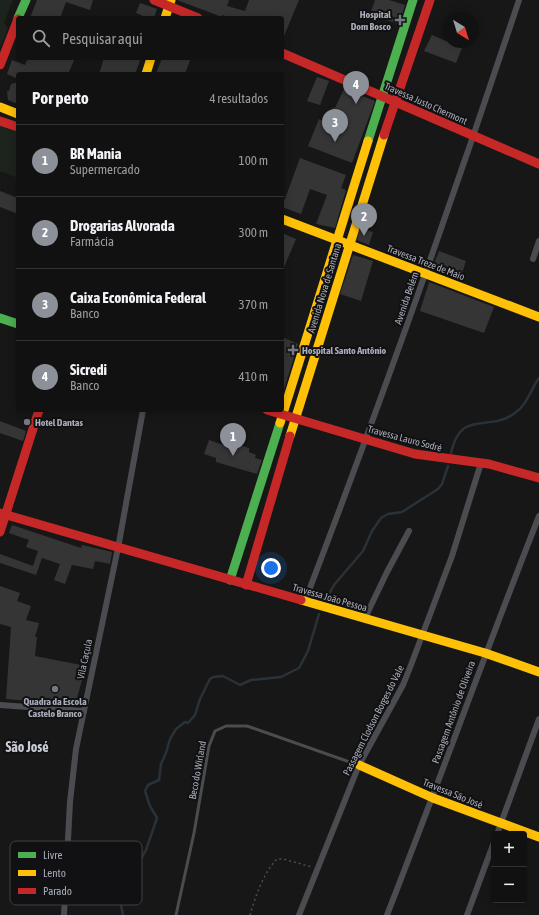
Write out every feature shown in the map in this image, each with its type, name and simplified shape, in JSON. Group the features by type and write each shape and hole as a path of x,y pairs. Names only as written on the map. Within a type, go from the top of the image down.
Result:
{"street":[{"path":"19,16 26,0"},
{"path":"154,0 170,3 194,16"},
{"name":"Avenida Nova de Santana","path":"230,580 283,416 336,239 413,0"},
{"name":"Avenida Nova de Santana","path":"246,585 349,244 395,100 430,0"},
{"name":"Avenida Belém","path":"305,601 367,440 474,136 519,0"},
{"path":"166,16 170,3"},
{"path":"409,12 424,17"},
{"path":"0,65 16,24"},
{"name":"Travessa Justo Chermont","path":"284,54 395,100 539,164"},
{"path":"147,72 151,60"},
{"path":"0,107 16,113"},
{"path":"0,121 16,126"},
{"name":"Travessa Treze de Maio","path":"284,219 539,317"},
{"path":"533,259 539,241"},
{"path":"322,289 335,292"},
{"path":"0,318 16,323"},
{"path":"312,320 325,324"},
{"path":"0,532 3,513 38,412"},
{"name":"Vila Caçula","path":"68,841 72,776 118,548 143,412"},
{"name":"Travessa Lauro Sodré","path":"272,412 439,460 481,463 516,470 539,478"},
{"name":"Passagem Clodson Borges do Vale","path":"301,915 317,869 360,765 403,685 452,556 481,463"},
{"path":"262,481 275,485"},
{"name":"Travessa João Pessoa","path":"3,513 118,548 485,653 539,672"},
{"name":"Passagem Antônio de Oliveira","path":"387,915 433,798 485,653 539,516"},
{"path":"365,618 408,532"},
{"path":"0,705 84,711"},
{"path":"498,831 539,719"},
{"name":"Travessa São José","path":"360,765 433,798 539,837"},
{"path":"467,915 491,850"},
{"name":"Vila Caçula","path":"64,915 65,905"}],"lane":[{"name":"Beco do Wirland","path":"176,915 194,833 209,746 212,735 219,728 233,725 247,726 360,765"}],"path":[{"path":"250,915 262,883 272,864 277,859 283,859 317,869"}],"shaded area":[{"path":"0,0 13,0 4,22 8,28 0,48"},
{"path":"0,125 16,130 16,177 0,171"}],"building":[{"path":"37,0 93,0 90,10 66,2 61,16 31,16"},
{"path":"177,0 229,0 227,6 245,11 249,0 299,0 284,36 284,16 219,16"},
{"path":"375,0 389,0 405,5 399,24 370,15"},
{"path":"140,3 157,9 155,16 143,16 136,13"},
{"path":"432,35 443,40 443,48 462,48 456,63 424,51"},
{"path":"12,60 25,65 27,60 74,60 69,72 16,72 16,78 7,74"},
{"path":"103,60 140,60 136,72 100,72"},
{"path":"161,60 190,60 186,72 157,72"},
{"path":"317,77 329,81 320,105 307,101"},
{"path":"16,83 16,103 8,100 7,91 9,91 11,84"},
{"path":"344,89 375,101 352,163 308,146 319,119 327,123 333,107 335,108"},
{"path":"300,158 346,175 341,188 346,190 335,228 316,224 327,195 310,189 301,214 284,208 284,202"},
{"path":"0,191 16,197 16,213 0,207"},
{"path":"360,228 373,232 369,245 357,240"},
{"path":"284,234 296,239 284,267"},
{"path":"439,251 466,261 461,276 433,266"},
{"path":"353,255 373,261 361,301 340,294"},
{"path":"429,282 494,307 484,333 420,311"},
{"name":"Hospital Santo Antônio","path":"284,338 298,344 284,390"},
{"path":"0,421 26,431 23,441 0,433"},
{"path":"209,440 229,447 231,442 249,448 249,452 256,455 255,458 262,460 257,474 216,462 216,458 204,454"},
{"path":"12,525 81,548 82,545 112,552 110,564 95,561 93,569 72,565 65,584 54,580 60,564 42,558 36,575 0,563 0,554 33,566 38,551 26,547 29,540 9,533"},
{"path":"0,586 20,593 17,601 31,606 26,620 39,623 35,637 37,637 35,656 86,666 75,705 6,699 11,627 0,624"}],"waterway":[{"path":"451,453 456,439 461,431 469,426 505,419 519,410 523,406 539,378"},
{"path":"327,598 334,585 363,551 372,531 381,518 388,514 402,512 438,489 442,484 448,466"},
{"path":"142,857 157,818 150,806 145,791 148,785 159,780 161,764 170,739 176,729 185,722 188,723 195,715 200,699 210,679 213,677 223,676 240,685 251,680 281,677 299,668 308,651 319,614"},
{"path":"121,905 123,915"}],"traffic: fast":[{"path":"19,16 26,0"},
{"path":"368,141 413,0"},
{"path":"0,318 16,323"},
{"path":"230,580 280,423"}],"traffic: slow":[{"path":"166,16 171,0"},
{"path":"147,72 150,60"},
{"path":"0,107 16,113"},
{"path":"290,436 384,135"},
{"path":"284,410 368,141"},
{"path":"284,220 539,317"},
{"path":"280,423 283,412"},
{"path":"301,600 485,653 539,672"},
{"path":"359,765 433,798 539,837"}],"traffic: jam":[{"path":"154,0 193,16"},
{"path":"384,135 430,0"},
{"path":"0,65 16,24"},
{"path":"284,54 539,164"},
{"path":"0,121 16,126"},
{"path":"0,532 38,412"},
{"path":"274,412 415,454 489,464 539,478"},
{"path":"246,585 290,436"},
{"path":"0,513 301,600"}],"place":[{"name":"Hospital Dom Bosco","path":"400,20"},
{"name":"Sicredi","path":"356,104"},
{"name":"Caixa Econômica Federal","path":"335,142"},
{"name":"Drogarias Alvorada","path":"364,236"},
{"name":"Hospital Santo Antônio","path":"293,350"},
{"name":"Hotel Dantas","path":"27,422"},
{"name":"BR Mania","path":"233,456"},
{"name":"Quadra da Escola Castelo Branco","path":"55,689"}],"district":[{"name":"São José","path":"27,747"}]}
